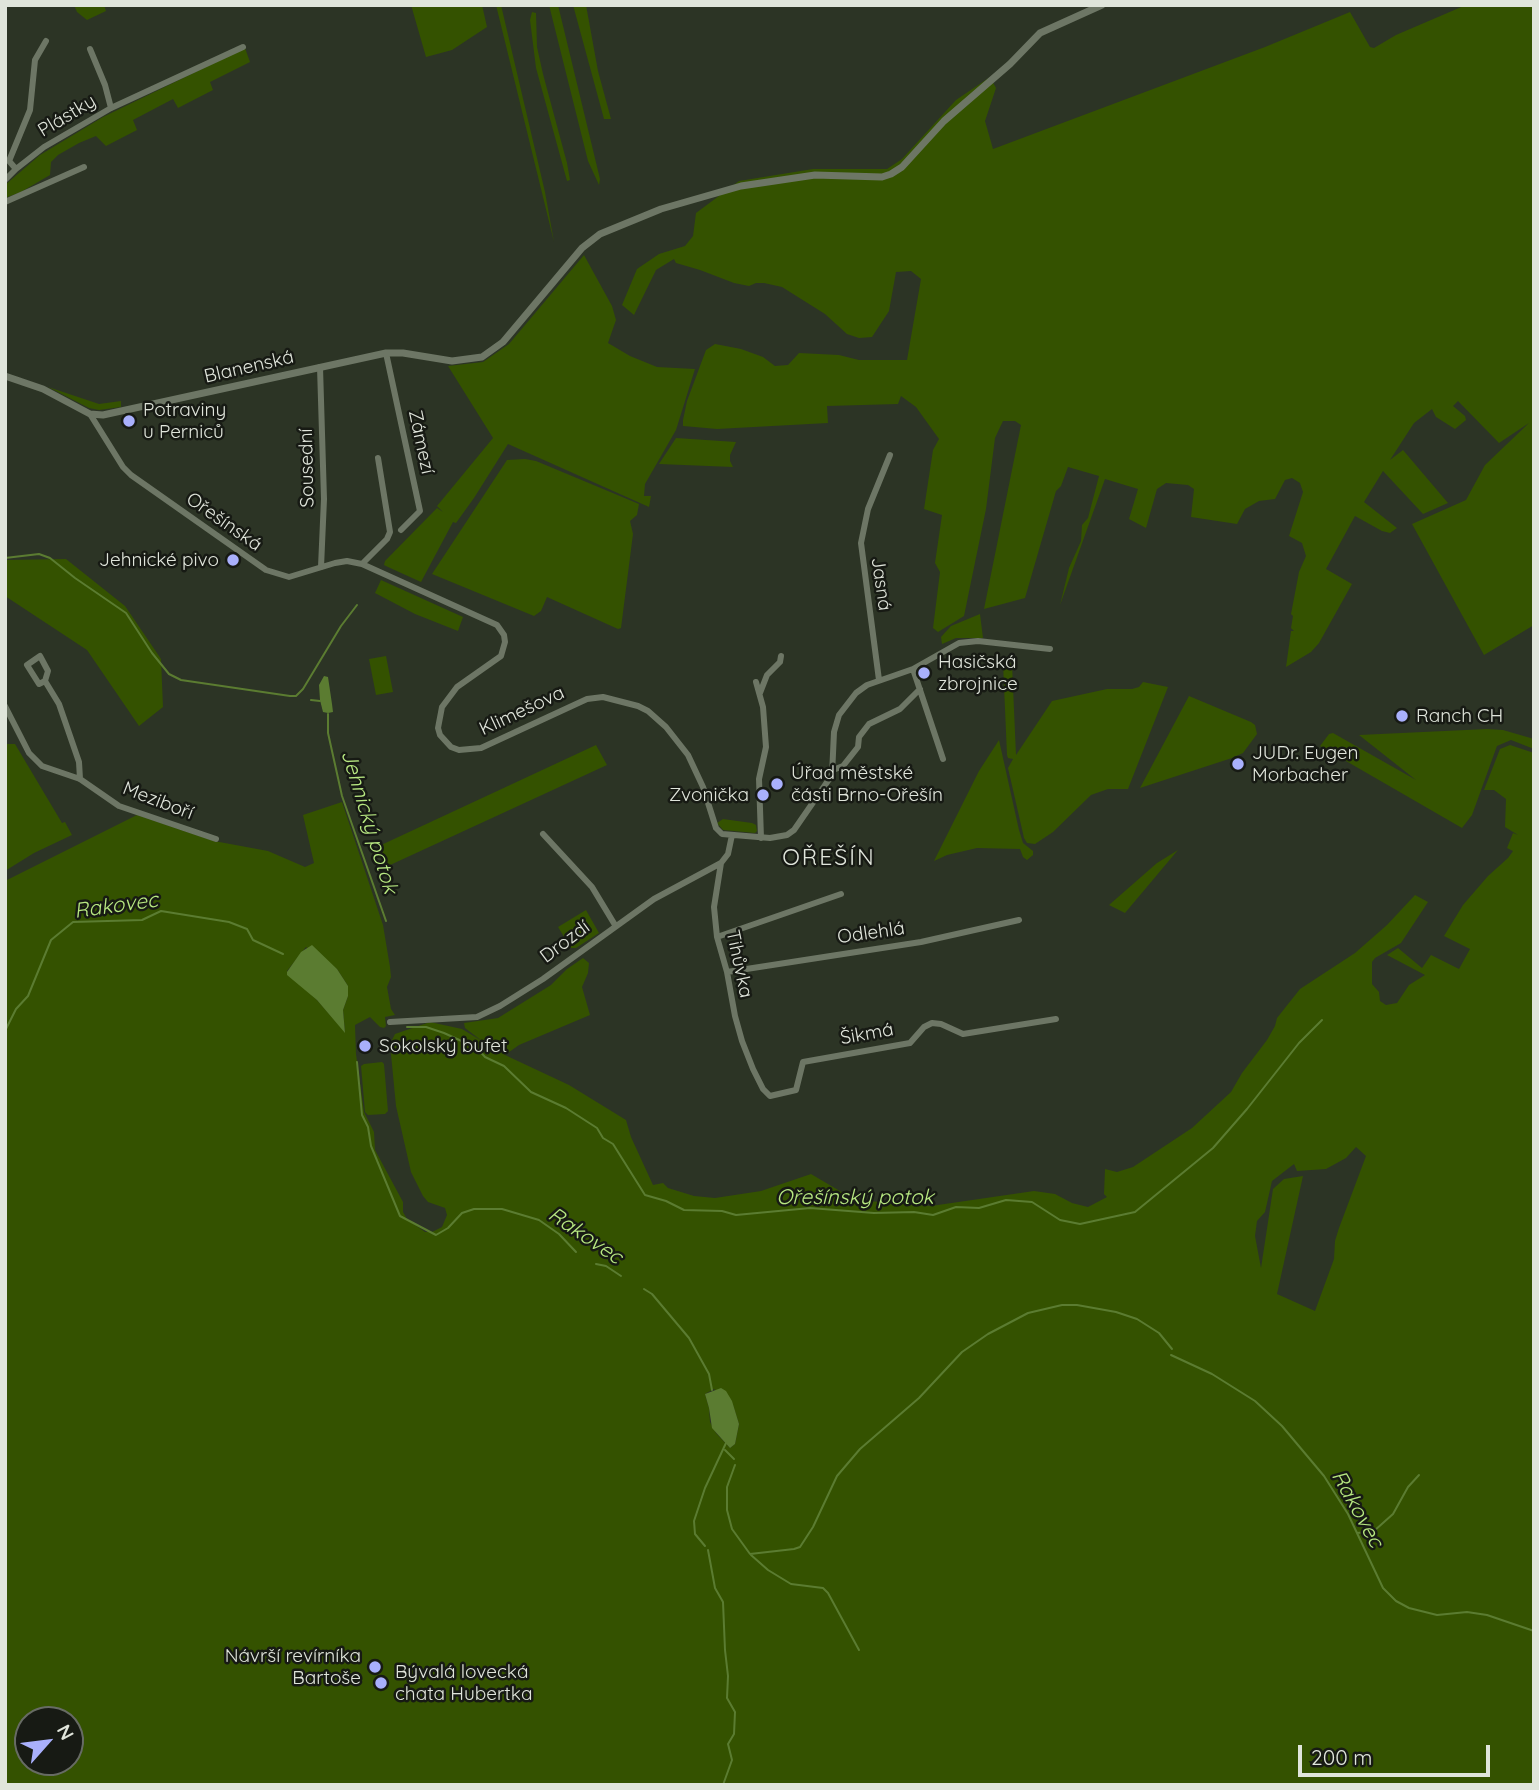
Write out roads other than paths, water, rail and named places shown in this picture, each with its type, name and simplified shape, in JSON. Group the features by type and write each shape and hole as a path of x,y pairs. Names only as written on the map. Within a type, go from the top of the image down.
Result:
{"street":[{"name":"Blanenská","path":"90,414 118,412 386,353 403,352 452,361 482,357 503,342 582,248 600,234 672,205 741,187 814,175 882,177 891,174 902,167 944,121 1010,64 1040,33 1102,5"},
{"name":"Plástky","path":"46,41 35,60 30,110 7,160 16,169 44,147 111,108 243,47"},
{"name":"Plástky","path":"90,49 106,85 111,108"},
{"path":"5,202 84,167"},
{"path":"5,180 16,169"},
{"name":"Zámezí","path":"386,353 420,511 401,530"},
{"name":"Sousední","path":"320,367 324,499 321,568"},
{"path":"5,376 43,389 90,414"},
{"name":"Ořešínská","path":"90,414 123,467 131,475 259,566 289,577 347,561 377,570"},
{"name":"Jasná","path":"879,680 860,542 868,509 890,454"},
{"path":"362,564 387,539 390,531 378,458"},
{"name":"Klimešova","path":"377,570 497,625 504,635 505,647 500,656 457,687 442,707 438,728 440,735 451,747 459,750 481,748 587,699 603,697 638,706 657,719 681,745 698,775 718,831 732,835"},
{"path":"721,863 728,854 732,835 761,838 787,835 794,830 828,781 833,770 834,732 839,715 860,690 879,680 913,669 952,645 969,641 1050,649"},
{"path":"760,695 767,675 780,662 781,656"},
{"path":"913,669 943,759"},
{"path":"45,681 59,704 79,762 80,779"},
{"path":"756,682 766,747 759,779 761,838"},
{"path":"833,770 843,766 858,747 859,737 869,724 900,709 920,689"},
{"name":"Meziboří","path":"5,706 9,722 34,760 44,767 80,779 119,806 216,839"},
{"path":"543,834 592,887 615,925"},
{"name":"Drozdí","path":"390,1022 477,1017 542,979 653,899 721,863"},
{"name":"Tihůvka","path":"721,863 714,907 717,937 727,972 734,1016 753,1069"},
{"path":"717,937 841,894"},
{"name":"Odlehlá","path":"727,972 921,942 1019,920"},
{"name":"Šikmá","path":"753,1069 766,1094 776,1096 796,1090 803,1062 910,1042 924,1027 932,1023 941,1024 962,1034 1056,1019"}],"waterway":[{"name":"Jehnický potok","path":"5,558 39,554 50,558 126,613 169,674 181,680 290,696 296,696 303,689 341,626 357,605"},
{"name":"Jehnický potok","path":"311,700 320,701"},
{"name":"Jehnický potok","path":"328,714 328,733 342,796 386,921"},
{"name":"Rakovec","path":"5,1031 16,1009 28,996 51,940 73,922 142,920 161,911 229,922 247,929 253,940 283,954"},
{"name":"Ořešínský potok","path":"407,1027 426,1027 477,1048 485,1057 504,1066 531,1092 566,1108 597,1128 603,1138 613,1144 645,1195 684,1210 722,1211 736,1215 810,1208 933,1215 956,1207 979,1208 1006,1200 1032,1202 1060,1220 1080,1224 1135,1212 1213,1148 1299,1043 1322,1020"},
{"name":"Rakovec","path":"357,1062 362,1115 368,1127 371,1146 400,1216 436,1235 448,1228 462,1213 474,1209 502,1209 539,1220 559,1234 576,1252"},
{"name":"Rakovec","path":"596,1264 606,1266 621,1276"},
{"name":"Rakovec","path":"644,1289 652,1294 689,1338 709,1374 712,1390"},
{"name":"Rakovec","path":"735,1465 727,1487 727,1510 732,1529 750,1554 794,1549 800,1547 813,1527 837,1476 860,1449 919,1398 962,1352 988,1334 1028,1313 1062,1305 1077,1305 1137,1319 1159,1333 1172,1349"},
{"name":"Rakovec","path":"1171,1355 1212,1374 1255,1401 1282,1426 1324,1476 1348,1514 1383,1588 1396,1601 1409,1608 1437,1615 1467,1612 1487,1615 1534,1631"},
{"path":"705,1546 695,1534 694,1521 705,1488 726,1443"},
{"name":"Rakovec","path":"725,1450 734,1459"},
{"path":"1374,1531 1393,1514 1408,1487 1419,1475"},
{"path":"1357,1533 1367,1532"},
{"path":"708,1550 715,1588 723,1602 727,1698 735,1712 734,1734 728,1744 732,1760 723,1785"},
{"path":"751,1555 768,1570 791,1584 823,1588 859,1650"}],"place":[{"name":"Potraviny u Perniců","path":"129,421"},
{"name":"Jehnické pivo","path":"233,560"},
{"name":"Hasičská zbrojnice","path":"924,673"},
{"name":"Ranch CH","path":"1402,716"},
{"name":"JUDr. Eugen Morbacher","path":"1238,764"},
{"name":"Úřad městské části Brno-Ořešín","path":"777,784"},
{"name":"Zvonička","path":"763,795"},
{"name":"Sokolský bufet","path":"365,1046"},
{"name":"Návrší revírníka Bartoše","path":"375,1667"},
{"name":"Bývalá lovecká chata Hubertka","path":"381,1683"}],"district":[{"name":"OŘEŠÍN","path":"829,858"}]}
